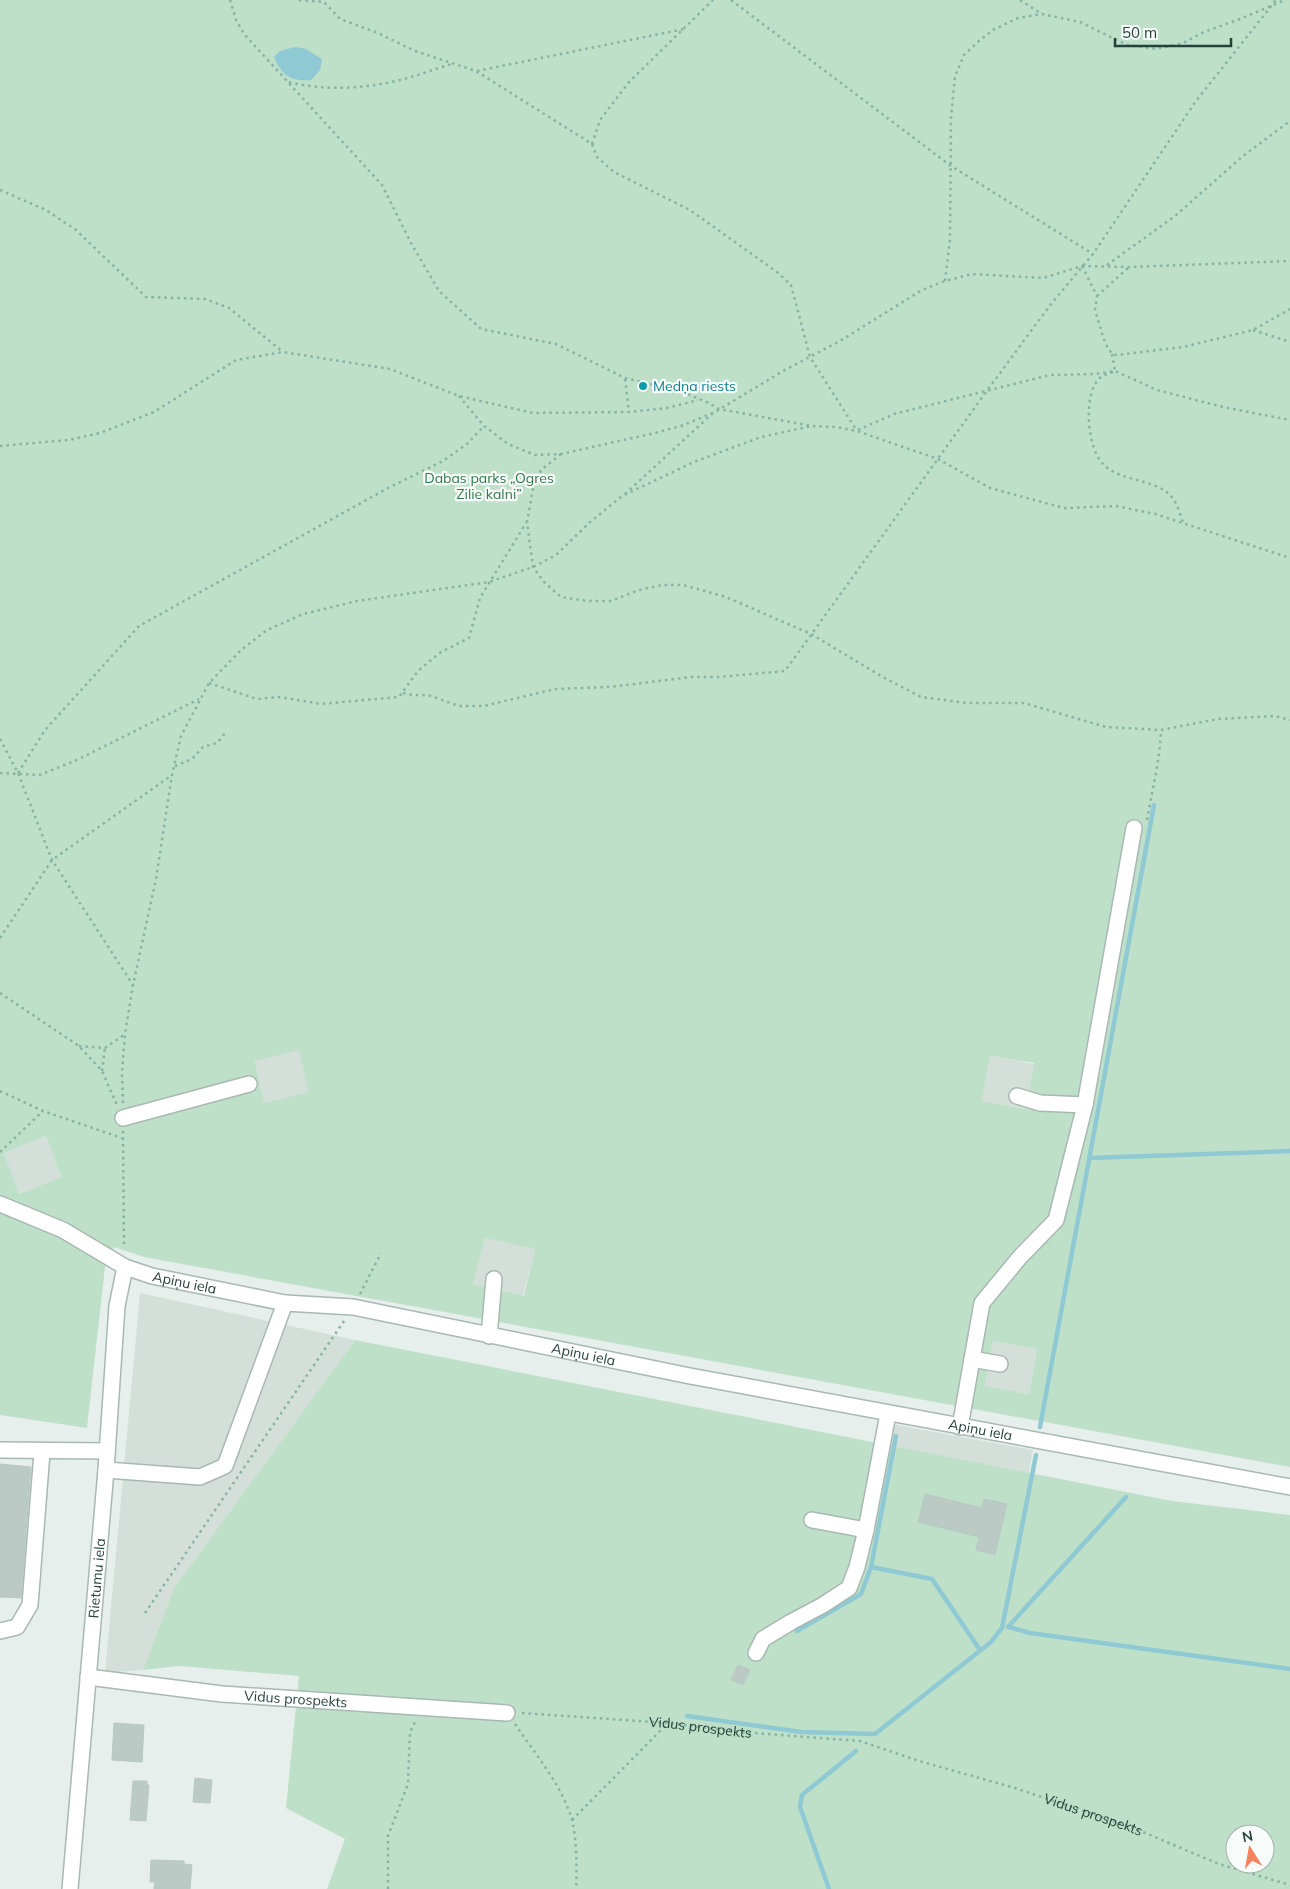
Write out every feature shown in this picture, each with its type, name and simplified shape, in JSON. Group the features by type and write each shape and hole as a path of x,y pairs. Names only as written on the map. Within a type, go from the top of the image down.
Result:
{"street":[{"path":"960,1427 982,1303 1020,1257 1056,1220 1085,1105 1140,827"},
{"path":"123,1118 249,1084"},
{"path":"1017,1096 1040,1103 1085,1105"},
{"name":"Apiņu iela","path":"0,1204 63,1230 125,1267 152,1276 286,1303 353,1308 888,1414 1290,1487"},
{"name":"Rietumu iela","path":"70,1889 106,1470 117,1306 125,1267"},
{"path":"489,1336 494,1279"},
{"path":"106,1470 200,1476 225,1466 286,1303"},
{"path":"972,1359 1000,1364"},
{"path":"756,1652 763,1639 824,1605 849,1588 857,1567 866,1530 888,1414"},
{"path":"0,1450 42,1452 107,1451"},
{"path":"0,1631 17,1628 30,1605 42,1452"},
{"path":"812,1520 866,1530"},
{"name":"Vidus prospekts","path":"88,1677 222,1694 507,1713"}],"path":[{"path":"230,0 236,20 244,34 382,185 410,243 439,291 481,329 556,344 625,378 683,392 719,409 812,426 836,427 857,431 938,459 990,488 1064,508 1116,506 1155,514 1290,558"},
{"path":"299,0 324,2 340,19 378,33 415,51 476,71 592,144 598,157 614,172 690,210 770,266 790,285 810,357 857,431"},
{"path":"592,144 600,120 629,82 712,0"},
{"path":"731,0 951,166 1093,254"},
{"path":"1020,0 1042,14 1080,22 1127,45 1156,49 1183,43 1204,32 1284,0"},
{"path":"403,692 413,695 428,694 459,706 484,706 555,689 610,687 691,677 718,678 785,671 986,392 1051,304 1093,254 1196,102 1276,0"},
{"path":"944,281 950,240 951,118 955,76 964,55 993,30 1018,18 1042,14"},
{"path":"476,71 684,29"},
{"path":"288,82 313,88 350,87 401,80 453,63"},
{"path":"1106,266 1175,216 1243,156 1290,121"},
{"path":"0,190 46,210 76,230 146,296 205,299 229,308 283,352"},
{"path":"125,1267 122,1073 125,1034 133,985 156,879 172,776 181,736 200,698 209,683 241,650 267,630 303,614 357,600 489,582 533,567 556,555 589,523 719,409 840,341 922,290 944,281 972,274 1043,278 1082,266 1130,267 1290,261"},
{"path":"1082,266 1097,296 1095,310 1105,343 1112,354 1115,370"},
{"path":"1097,296 1130,267"},
{"path":"1112,354 1183,347 1253,330 1290,309"},
{"path":"1253,330 1290,342"},
{"path":"0,446 69,440 100,433 154,412 236,360 283,352 390,369 459,396 533,412 629,412 667,408 700,400"},
{"path":"857,431 894,414 1050,375 1095,374 1115,370 1157,390 1223,407 1290,420"},
{"path":"1115,370 1100,378 1092,391 1089,405 1091,441 1102,464 1120,475 1142,481 1165,491 1174,499 1183,522"},
{"path":"625,378 629,412"},
{"path":"459,396 484,426 508,444 535,455 561,454 655,433 681,426 715,412"},
{"path":"18,773 45,730 139,626 388,488 443,461 467,444 484,426"},
{"path":"622,496 694,462 761,436 812,426"},
{"path":"561,454 541,470 533,490 527,522 533,567 544,582 561,597 587,601 611,601 639,590 662,585 683,584 726,596 811,634 921,697 967,703 1024,703 1106,727 1161,730 1218,720 1275,716 1290,720"},
{"path":"209,683 257,700 280,697 321,704 399,698 418,671 441,652 469,638 480,598 527,522"},
{"path":"0,773 40,775 78,759 200,698"},
{"path":"1140,827 1161,752 1161,730"},
{"path":"175,766 192,759 203,747 217,743 226,732"},
{"path":"0,739 18,773 52,860 133,985"},
{"path":"0,938 52,860 172,776"},
{"path":"0,993 79,1046 102,1071 123,1118"},
{"path":"79,1046 105,1048 125,1034"},
{"path":"102,1071 105,1048"},
{"path":"0,1091 43,1111 122,1138"},
{"path":"0,1152 43,1111"},
{"path":"145,1613 353,1308 380,1253"},
{"path":"388,1889 388,1836 408,1784 410,1732 424,1707"},
{"path":"507,1713 559,1788 572,1820 577,1866 576,1889"},
{"name":"Vidus prospekts","path":"507,1713 668,1722 741,1732 860,1741 1087,1812 1131,1827 1219,1864 1290,1886"},
{"path":"572,1820 668,1722"}],"shaded area":[{"path":"299,1049 309,1092 264,1103 255,1060"},
{"path":"990,1056 1034,1064 1026,1109 982,1101"},
{"path":"46,1136 61,1177 19,1194 4,1153"},
{"path":"485,1237 535,1249 523,1296 473,1284"},
{"path":"140,1293 355,1340 174,1588 143,1670 105,1673"},
{"path":"993,1341 1037,1349 1029,1394 985,1386"},
{"path":"891,1424 1033,1450 1010,1578 867,1552"}],"green space":[{"name":"Dabas parks „Ogres Zilie kalni”","path":"0,0 1290,0 1290,1467 144,1257 114,1247 105,1267 87,1428 0,1415","holes":["299,1050 308,1092 264,1103 255,1061","990,1056 1034,1063 1026,1109 982,1101","46,1136 61,1177 19,1194 4,1153","485,1238 535,1249 524,1296 473,1284","993,1341 1037,1349 1029,1394 985,1386"]},
{"path":"355,1340 1172,1501 1290,1515 1290,1889 327,1889 345,1839 286,1808 299,1676 179,1666 143,1670 174,1588"}],"water":[{"path":"295,47 306,49 322,59 320,70 311,80 298,80 288,76 280,68 274,57 280,51"}],"building":[{"path":"0,1464 31,1467 21,1598 0,1597"},
{"path":"925,1494 982,1508 984,1499 1007,1504 995,1555 976,1550 979,1537 918,1522"},
{"path":"738,1665 750,1670 743,1685 731,1680"},
{"path":"114,1723 144,1725 142,1762 112,1760"},
{"path":"195,1778 212,1780 210,1803 193,1802"},
{"path":"133,1781 147,1781 147,1785 149,1785 146,1821 130,1820"},
{"path":"151,1860 184,1861 184,1864 192,1865 190,1889 154,1889 155,1882 150,1882"}],"waterway":[{"path":"1040,1427 1154,805"},
{"path":"1089,1158 1290,1151"},
{"path":"797,1631 861,1594 871,1567 896,1436"},
{"path":"687,1716 801,1732 875,1734 991,1642 1002,1628 1036,1455"},
{"path":"1008,1627 1126,1497"},
{"path":"871,1567 932,1579 980,1650"},
{"path":"1009,1627 1030,1633 1290,1669"},
{"path":"829,1889 800,1807 802,1795 856,1751"}],"place":[{"name":"Medņa riests","path":"643,386"}]}
